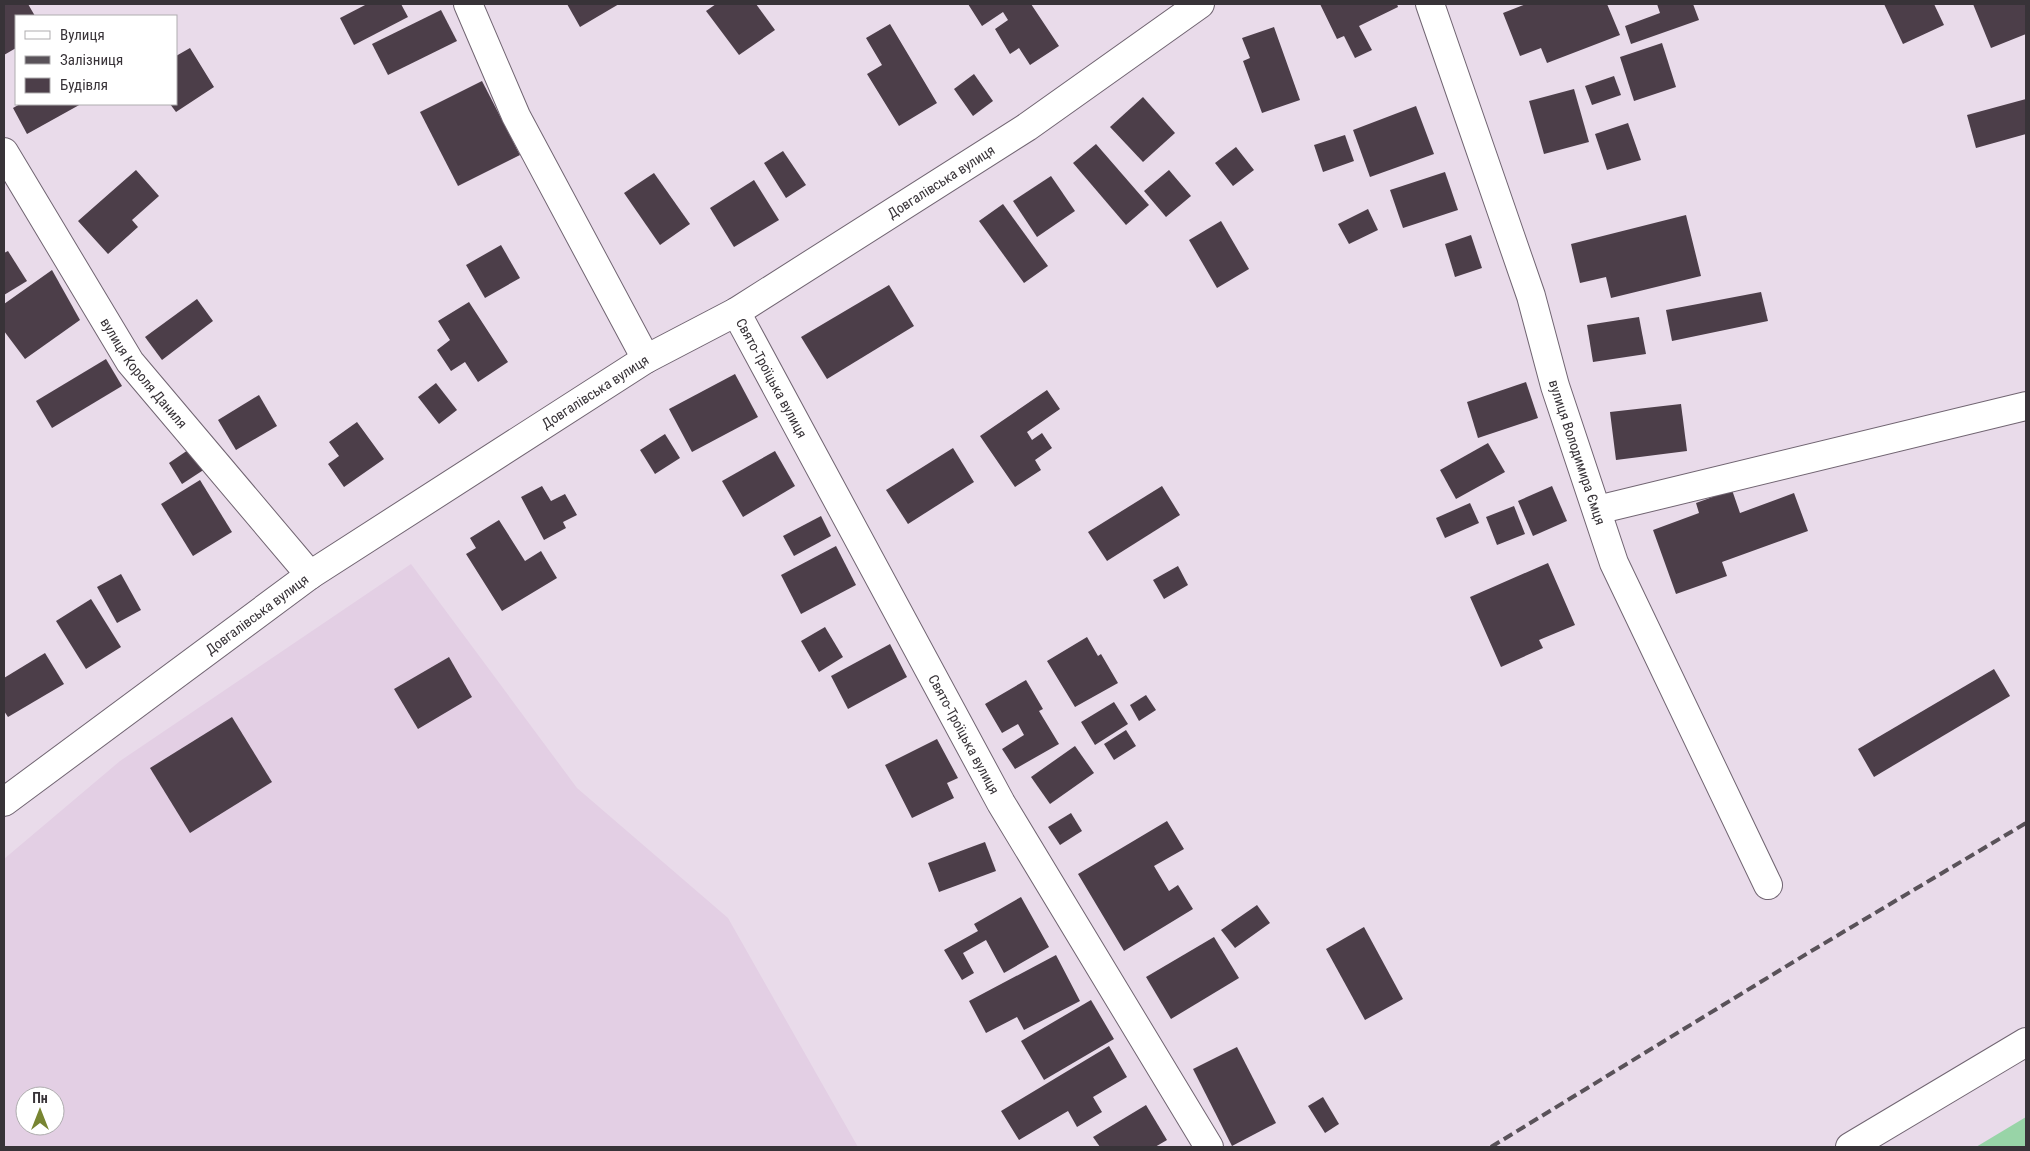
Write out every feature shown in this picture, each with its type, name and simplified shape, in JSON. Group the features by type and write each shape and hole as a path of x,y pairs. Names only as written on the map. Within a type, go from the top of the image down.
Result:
{"street":[{"path":"468,4 516,116 646,359"},
{"name":"Довгалівська вулиця","path":"4,802 310,575 646,359 736,312 1027,127 1200,4"},
{"name":"вулиця Володимира Ємця","path":"1430,4 1531,296 1555,386 1614,563 1768,885"},
{"name":"вулиця Короля Даниля","path":"4,152 130,362 310,575"},
{"name":"Свято-Троїцька вулиця","path":"736,312 1001,803 1209,1147"},
{"path":"1597,510 2026,406"},
{"path":"1850,1147 2026,1042"}],"shaded area":[{"path":"411,564 577,788 728,918 858,1147 4,1147 4,859 120,761"}],"green space":[{"path":"2026,1117 2026,1147 1976,1147"}],"building":[{"path":"4,4 28,4 34,15 15,15 15,49 4,55"},
{"path":"367,4 401,4 408,17 354,45 340,18"},
{"path":"567,4 619,4 580,27"},
{"path":"716,4 756,4 775,30 739,55 706,11"},
{"path":"968,4 1031,4 1059,46 1030,65 1019,48 1010,54 995,29 1008,20 1003,12 982,26"},
{"path":"1320,4 1397,4 1398,7 1359,26 1372,50 1355,58 1344,36 1337,39"},
{"path":"1526,4 1607,4 1620,35 1547,63 1541,48 1520,56 1503,13"},
{"path":"1657,4 1693,4 1699,20 1631,44 1625,26 1660,13"},
{"path":"1884,4 1934,4 1944,25 1903,44"},
{"path":"1973,4 2026,4 2026,34 1991,48"},
{"path":"441,10 457,41 388,75 372,44"},
{"path":"890,24 937,103 899,126 867,74 882,65 866,38"},
{"path":"1274,27 1300,100 1262,113 1243,61 1250,58 1242,38"},
{"path":"1662,43 1676,87 1634,101 1620,57"},
{"path":"190,48 214,87 176,112 171,105 178,105 178,55"},
{"path":"974,74 993,101 973,116 954,89"},
{"path":"1614,76 1621,95 1592,105 1585,86"},
{"path":"482,81 520,155 458,186 420,112"},
{"path":"1574,89 1589,142 1544,154 1529,101"},
{"path":"1143,97 1175,133 1143,162 1110,127"},
{"path":"2026,99 2026,134 1976,148 1967,115"},
{"path":"18,105 79,105 27,134 13,108"},
{"path":"1416,106 1434,154 1370,177 1353,130"},
{"path":"1628,123 1641,160 1607,170 1595,134"},
{"path":"1345,135 1354,161 1323,172 1314,145"},
{"path":"1096,144 1149,205 1126,225 1073,163"},
{"path":"1236,147 1254,170 1233,186 1215,163"},
{"path":"783,151 806,185 786,198 764,163"},
{"path":"136,170 159,196 132,220 138,227 108,254 78,221"},
{"path":"1169,170 1191,196 1166,217 1144,191"},
{"path":"1445,172 1458,210 1403,228 1390,190"},
{"path":"654,173 690,224 660,245 624,193"},
{"path":"1051,176 1075,211 1037,237 1013,201"},
{"path":"754,180 779,220 734,247 710,208"},
{"path":"1003,204 1048,266 1024,283 979,221"},
{"path":"1368,209 1378,230 1349,244 1338,224"},
{"path":"1686,215 1701,276 1611,298 1606,277 1580,283 1571,244"},
{"path":"1221,221 1249,269 1217,288 1189,240"},
{"path":"1471,235 1482,268 1455,277 1445,244"},
{"path":"501,245 520,278 485,298 466,265"},
{"path":"8,251 27,281 4,295 4,253"},
{"path":"52,270 80,320 25,359 4,331 4,304"},
{"path":"889,285 914,326 827,379 801,337"},
{"path":"1761,292 1768,321 1672,341 1666,310"},
{"path":"197,299 213,321 162,360 145,337"},
{"path":"469,302 508,362 478,382 465,362 451,371 437,350 450,340 438,321"},
{"path":"1639,317 1646,354 1593,362 1587,325"},
{"path":"106,359 122,386 52,428 36,401"},
{"path":"735,374 758,417 692,452 669,409"},
{"path":"1526,382 1538,418 1478,438 1467,402"},
{"path":"436,383 457,410 439,424 418,397"},
{"path":"1047,390 1060,409 1027,432 1032,440 1042,433 1052,448 1035,460 1041,470 1015,487 980,436"},
{"path":"259,395 277,426 236,450 218,420"},
{"path":"1681,404 1687,451 1616,460 1610,412"},
{"path":"357,422 384,459 344,487 328,464 339,456 329,442"},
{"path":"665,434 680,458 655,474 640,450"},
{"path":"1488,443 1505,472 1456,499 1440,470"},
{"path":"191,448 205,469 182,484 169,463"},
{"path":"953,448 974,482 908,524 886,490"},
{"path":"775,451 795,486 743,517 722,481"},
{"path":"200,480 232,532 193,556 161,504"},
{"path":"542,486 551,501 565,494 577,515 563,522 566,528 544,540 521,497"},
{"path":"1162,486 1180,515 1107,561 1088,532"},
{"path":"1552,486 1567,521 1533,536 1518,501"},
{"path":"1732,490 1740,513 1794,493 1808,531 1722,562 1727,576 1676,594 1653,530 1699,513 1696,503"},
{"path":"1470,503 1479,523 1445,538 1436,518"},
{"path":"1514,506 1525,534 1497,545 1486,517"},
{"path":"821,516 831,536 794,556 783,536"},
{"path":"499,520 525,561 541,551 557,578 502,611 466,554 476,548 470,538"},
{"path":"836,546 856,585 801,614 781,575"},
{"path":"1548,563 1575,625 1539,640 1543,648 1501,667 1470,597"},
{"path":"1178,566 1188,585 1164,599 1153,580"},
{"path":"121,574 141,610 117,623 97,587"},
{"path":"91,599 121,647 86,669 56,621"},
{"path":"825,627 843,657 819,672 801,641"},
{"path":"1087,637 1098,656 1101,654 1118,683 1075,707 1047,661"},
{"path":"890,644 907,677 848,709 831,676"},
{"path":"45,653 64,684 8,717 4,711 4,678"},
{"path":"449,657 472,697 418,729 394,689"},
{"path":"1994,669 2010,696 1874,777 1858,749"},
{"path":"1026,680 1043,709 1039,711 1059,744 1015,769 1002,749 1024,735 1018,724 1002,733 985,704"},
{"path":"1146,695 1156,710 1139,721 1130,705"},
{"path":"1114,702 1128,724 1095,745 1081,722"},
{"path":"232,717 272,782 190,833 150,768"},
{"path":"1126,730 1136,746 1114,760 1104,744"},
{"path":"937,739 958,778 947,783 954,798 912,818 885,765"},
{"path":"1075,746 1094,773 1050,804 1031,777"},
{"path":"1071,813 1082,831 1060,845 1048,827"},
{"path":"1167,821 1184,849 1154,866 1169,891 1178,885 1193,909 1124,951 1078,874"},
{"path":"985,842 996,871 939,892 928,863"},
{"path":"1021,897 1049,947 1004,973 986,940 963,953 974,973 962,980 944,950 978,931 974,924"},
{"path":"1257,905 1270,923 1235,948 1221,930"},
{"path":"1364,927 1403,999 1365,1020 1326,949"},
{"path":"1214,937 1239,978 1171,1019 1146,977"},
{"path":"1056,955 1080,1001 1024,1030 1017,1017 986,1033 969,1001"},
{"path":"1091,1000 1114,1039 1044,1080 1021,1041"},
{"path":"1109,1046 1127,1077 1093,1097 1102,1112 1077,1127 1068,1111 1019,1140 1001,1111"},
{"path":"1237,1047 1276,1123 1232,1146 1193,1069"},
{"path":"1323,1097 1339,1124 1325,1133 1308,1106"},
{"path":"1146,1105 1167,1140 1155,1147 1100,1147 1093,1137"}],"railway":[{"path":"1491,1147 1808,953 2026,823"}]}
